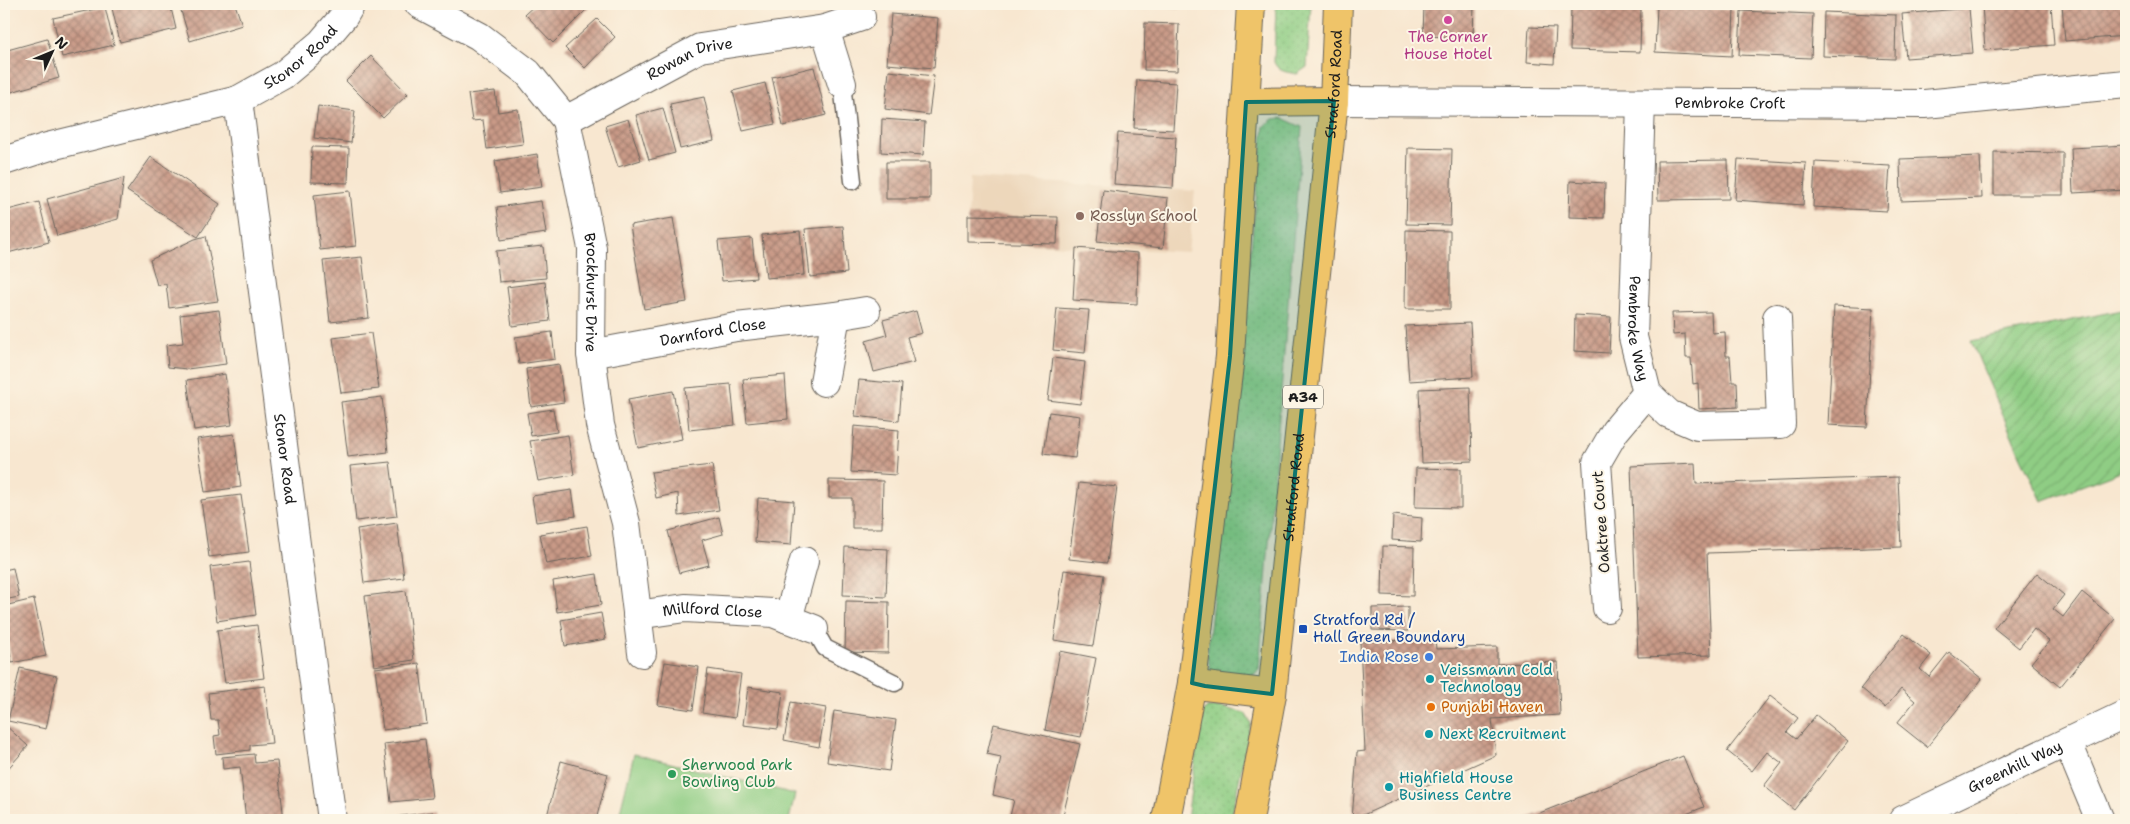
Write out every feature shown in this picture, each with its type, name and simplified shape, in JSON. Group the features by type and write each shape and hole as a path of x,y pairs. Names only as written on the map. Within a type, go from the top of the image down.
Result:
{"highway":[{"path":"1166,820 1192,683 1230,356 1251,4"},
{"name":"Stratford Road","path":"1249,820 1272,694 1334,100 1338,4"},
{"path":"1246,102 1334,100"},
{"path":"1192,683 1272,694"}],"street":[{"name":"Stonor Road","path":"4,161 47,147 238,100 283,75 306,56 344,16 351,4"},
{"name":"Brockhurst Drive","path":"419,4 479,36 528,73 566,120 592,248 591,354 600,425 626,523 642,653"},
{"name":"Rowan Drive","path":"566,120 700,48 825,29 861,17"},
{"path":"825,29 842,84"},
{"name":"Pembroke Croft","path":"1334,100 1925,104 2126,84"},
{"name":"Stonor Road","path":"238,100 332,820"},
{"name":"Pembroke Way","path":"1641,103 1633,337 1647,393 1669,414 1696,426 1781,424 1777,318"},
{"name":"Darnford Close","path":"591,354 736,327 866,311"},
{"path":"824,382 836,316"},
{"name":"Oaktree Court","path":"1607,608 1597,462 1615,431 1647,393"},
{"path":"788,619 804,561"},
{"name":"Millford Close","path":"637,615 685,608 773,613 814,629"},
{"name":"Greenhill Way","path":"1903,820 2126,714"},
{"path":"2068,743 2100,820"}],"lane":[{"path":"842,84 853,181"},
{"path":"814,629 825,648 895,682"}],"highlighted area":[{"path":"1334,101 1272,694 1192,683 1230,356 1246,102"}],"shaded area":[{"name":"Rosslyn School","path":"970,178 1195,191 1188,252 967,241"}],"green space":[{"path":"1276,4 1311,4 1307,67 1297,74 1280,70 1274,62"},
{"path":"1282,118 1302,127 1259,669 1250,679 1226,679 1211,671 1207,656 1264,126 1273,119"},
{"path":"2126,309 2126,469 2042,501 1971,341"},
{"path":"1221,707 1245,713 1251,723 1231,820 1187,820 1201,714 1207,708"},
{"name":"Sherwood Park Bowling Club","path":"634,754 795,794 789,820 618,820"}],"building":[{"path":"111,4 170,4 176,29 120,42"},
{"path":"179,4 235,4 242,25 190,41"},
{"path":"536,4 585,4 589,7 553,43 525,14"},
{"path":"1150,4 1184,4 1184,8 1150,6"},
{"name":"The Corner House Hotel","path":"1424,4 1474,4 1473,38 1423,36"},
{"path":"1982,4 2051,4 2054,45 1985,50"},
{"path":"2062,4 2126,4 2126,36 2065,41"},
{"path":"1657,6 1734,10 1732,56 1655,52"},
{"path":"105,7 114,45 62,57 53,18"},
{"path":"1571,7 1641,9 1640,52 1570,50"},
{"path":"1969,8 1973,53 1906,58 1902,14"},
{"path":"1741,11 1813,14 1811,58 1739,55"},
{"path":"1824,12 1896,15 1895,59 1823,56"},
{"path":"891,14 938,18 934,68 887,64"},
{"path":"597,19 615,37 585,68 565,48"},
{"path":"1145,23 1179,24 1177,71 1144,70"},
{"path":"1529,27 1556,28 1554,64 1527,62"},
{"path":"47,39 59,78 8,93 4,78 4,51"},
{"path":"371,56 408,94 383,118 346,81"},
{"path":"814,67 826,115 783,126 772,77"},
{"path":"889,71 934,76 929,115 885,109"},
{"path":"1137,80 1176,83 1173,130 1134,128"},
{"path":"765,83 775,124 743,131 733,91"},
{"path":"495,91 498,112 518,109 523,144 487,149 483,120 472,121 468,94"},
{"path":"704,97 714,141 680,149 670,104"},
{"path":"318,106 355,111 351,143 314,138"},
{"path":"663,108 675,153 649,160 636,115"},
{"path":"628,119 641,160 618,167 605,126"},
{"path":"882,119 925,122 923,155 881,152"},
{"path":"1118,133 1176,137 1173,188 1114,184"},
{"path":"2126,145 2126,190 2073,193 2071,148"},
{"path":"312,147 349,148 348,183 311,182"},
{"path":"1408,148 1452,149 1450,225 1406,224"},
{"path":"1994,152 2063,153 2063,195 1994,195"},
{"path":"537,154 542,187 500,193 495,161"},
{"path":"1980,156 1982,198 1901,201 1900,159"},
{"path":"151,157 220,204 198,237 127,191"},
{"path":"1738,159 1806,163 1803,205 1735,200"},
{"path":"1728,160 1729,199 1658,200 1657,161"},
{"path":"886,162 930,162 930,199 886,199"},
{"path":"1815,162 1890,166 1887,211 1813,207"},
{"path":"124,178 118,219 57,236 47,199"},
{"path":"1570,181 1605,183 1604,218 1569,217"},
{"path":"1103,190 1168,198 1163,248 1097,241"},
{"path":"350,191 356,246 320,250 314,195"},
{"path":"541,201 546,233 501,240 497,207"},
{"path":"39,202 49,242 4,254 4,211"},
{"path":"968,215 1058,217 1057,244 968,242"},
{"path":"673,218 687,302 644,309 630,225"},
{"path":"843,226 847,273 810,277 805,229"},
{"path":"1406,230 1450,231 1450,309 1405,309"},
{"path":"800,231 804,275 766,278 762,235"},
{"path":"206,236 218,301 169,308 166,284 157,285 150,260 195,239"},
{"path":"752,238 756,278 722,281 718,241"},
{"path":"543,246 546,278 499,282 496,251"},
{"path":"1076,248 1138,253 1137,304 1073,300"},
{"path":"362,257 369,318 330,322 323,261"},
{"path":"545,282 550,321 512,326 507,287"},
{"path":"1834,306 1873,308 1867,427 1828,425"},
{"path":"1057,308 1089,310 1085,353 1053,350"},
{"path":"219,310 226,364 187,369 168,367 166,345 183,343 180,315"},
{"path":"916,311 922,333 907,337 914,362 874,372 866,341 887,335 883,320"},
{"path":"1711,312 1712,333 1725,332 1726,356 1730,356 1732,382 1737,382 1738,407 1699,409 1698,383 1693,384 1691,358 1686,358 1685,334 1673,335 1672,313"},
{"path":"1575,315 1611,317 1609,353 1574,351"},
{"path":"1470,323 1473,377 1409,381 1405,326"},
{"path":"552,332 555,359 519,364 515,337"},
{"path":"371,333 379,389 341,393 333,338"},
{"path":"1053,358 1085,362 1080,404 1048,400"},
{"path":"559,364 564,402 531,407 526,369"},
{"path":"225,374 232,425 194,430 187,380"},
{"path":"785,375 788,419 747,423 743,379"},
{"path":"859,380 902,384 899,421 855,416"},
{"path":"731,384 735,425 689,430 685,388"},
{"path":"1470,387 1472,461 1422,463 1419,389"},
{"path":"673,391 682,439 638,448 628,399"},
{"path":"382,397 388,452 348,457 341,402"},
{"path":"553,409 557,432 531,436 527,413"},
{"path":"1049,412 1080,416 1075,458 1043,454"},
{"path":"854,426 899,430 896,475 851,472"},
{"path":"234,434 241,487 205,492 197,439"},
{"path":"568,435 574,475 538,481 530,441"},
{"path":"390,462 397,516 356,521 350,466"},
{"path":"1695,463 1696,484 1898,477 1901,547 1707,553 1711,655 1638,657 1631,466"},
{"path":"712,465 719,510 679,516 678,493 656,498 651,472"},
{"path":"1416,468 1461,469 1461,508 1415,507"},
{"path":"829,480 883,481 882,528 852,528 852,498 829,498"},
{"path":"1079,483 1117,487 1107,563 1069,559"},
{"path":"572,490 576,516 536,522 532,496"},
{"path":"241,495 249,552 209,557 201,500"},
{"path":"758,498 794,501 791,545 755,542"},
{"path":"1393,515 1422,518 1421,542 1392,540"},
{"path":"719,517 723,534 702,540 709,565 679,573 668,531"},
{"path":"397,523 404,578 364,583 357,529"},
{"path":"587,526 592,556 546,564 540,534"},
{"path":"1383,546 1414,547 1413,596 1382,595"},
{"path":"845,547 888,549 886,597 843,595"},
{"path":"249,562 256,615 217,621 210,567"},
{"path":"13,568 19,597 4,600 4,570"},
{"path":"1064,570 1104,575 1093,646 1054,640"},
{"path":"2037,573 2064,595 2053,609 2063,617 2082,592 2115,619 2060,687 2031,663 2049,641 2034,629 2019,648 1994,628"},
{"path":"597,574 601,605 557,612 553,581"},
{"path":"406,591 414,660 374,666 365,596"},
{"path":"34,599 46,656 12,663 4,622 4,606"},
{"path":"846,601 889,602 888,653 845,652"},
{"path":"1408,607 1408,631 1372,630 1372,608"},
{"path":"601,613 606,639 565,646 561,620"},
{"path":"257,625 264,678 225,683 217,630"},
{"path":"1904,634 1931,655 1920,669 1929,677 1949,652 1982,679 1927,747 1897,723 1915,701 1901,689 1885,708 1861,688"},
{"path":"1435,639 1436,649 1497,647 1497,664 1558,662 1560,715 1492,719 1496,755 1352,820 1357,752 1365,751 1360,642"},
{"path":"1060,651 1096,658 1081,737 1045,730"},
{"path":"665,662 699,667 693,710 658,705"},
{"path":"419,663 427,724 383,730 375,668"},
{"path":"20,668 57,676 46,729 8,721"},
{"path":"708,669 741,674 735,718 702,713"},
{"path":"265,686 272,743 250,745 250,750 216,754 214,736 220,735 218,720 211,720 208,693"},
{"path":"748,687 783,692 778,729 743,725"},
{"path":"1770,696 1798,718 1787,732 1796,739 1816,715 1848,741 1794,810 1764,786 1782,763 1767,752 1752,771 1727,751"},
{"path":"791,702 826,708 819,747 784,740"},
{"path":"834,711 896,720 889,771 827,762"},
{"path":"4,724 28,746 4,773"},
{"path":"994,724 1080,744 1062,820 1009,820 1014,800 993,795 1001,757 987,754"},
{"path":"425,739 432,798 391,802 384,744"},
{"path":"254,754 255,763 277,761 284,820 246,820 240,767 223,769 222,757"},
{"path":"1683,756 1704,807 1671,820 1522,820"},
{"path":"561,761 608,774 596,820 546,820"},
{"path":"433,812 434,820 394,820 394,817"},
{"path":"2019,814 2022,820 2006,820"}],"place":[{"name":"The Corner House Hotel","path":"1448,20"},
{"name":"Rosslyn School","path":"1080,216"},
{"name":"Stratford Rd / Hall Green Boundary","path":"1303,629"},
{"name":"India Rose","path":"1429,657"},
{"name":"Veissmann Cold Technology","path":"1430,679"},
{"name":"Punjabi Haven","path":"1431,707"},
{"name":"Next Recruitment","path":"1429,734"},
{"name":"Sherwood Park Bowling Club","path":"672,774"},
{"name":"Highfield House Business Centre","path":"1389,787"}]}
